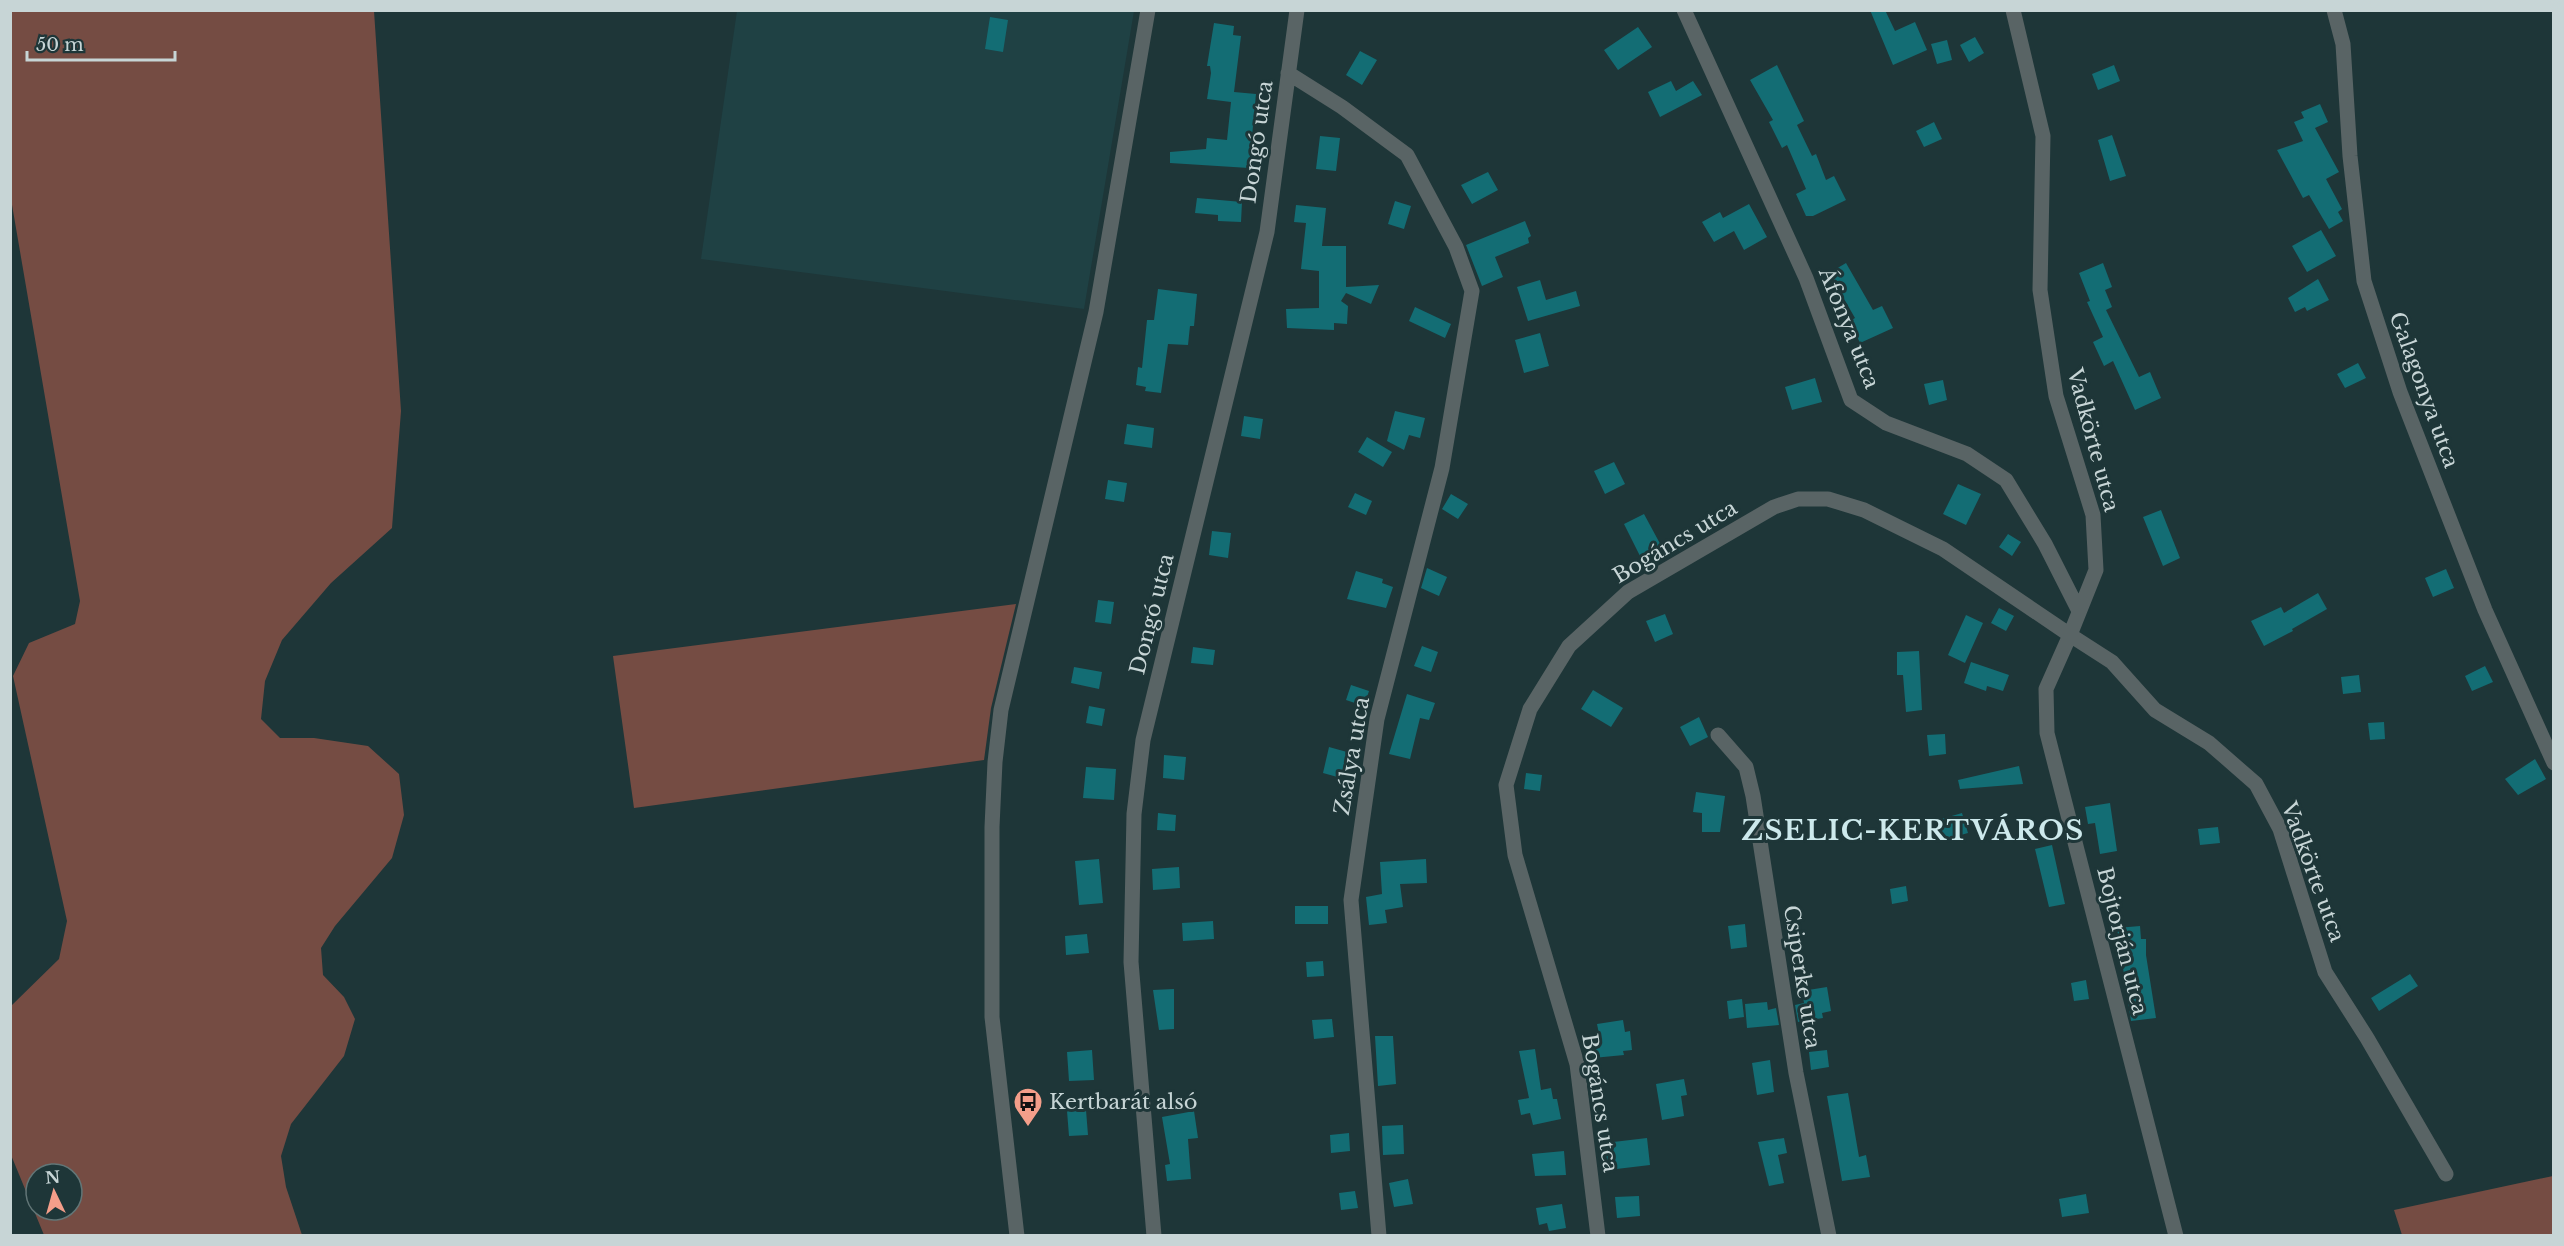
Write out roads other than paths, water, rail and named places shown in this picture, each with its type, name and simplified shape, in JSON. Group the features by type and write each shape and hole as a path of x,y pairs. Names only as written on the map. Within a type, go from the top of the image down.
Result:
{"street":[{"path":"1017,1236 992,1017 992,827 995,762 1001,710 1096,312 1148,10"},
{"name":"Dongó utca","path":"1154,1236 1131,962 1134,814 1143,740 1266,232 1297,10"},
{"name":"Áfonya utca","path":"1684,10 1806,279 1851,400 1886,423 1967,454 2006,480 2045,544 2079,611"},
{"name":"Vadkörte utca","path":"2013,10 2043,136 2040,290 2056,396 2093,515 2096,570 2070,635 2112,662 2155,710 2209,743 2256,784 2280,829 2325,972 2367,1038 2446,1174"},
{"name":"Galagonya utca","path":"2334,10 2343,44 2350,156 2364,281 2400,392 2472,577 2553,763"},
{"name":"Zsálya utca","path":"1288,73 1342,107 1407,155 1456,247 1472,291 1442,468 1377,719 1351,900 1379,1236"},
{"name":"Bogáncs utca","path":"1598,1236 1577,1064 1515,855 1506,785 1530,710 1569,646 1628,592 1774,507 1798,499 1828,499 1864,510 1943,549 2070,635"},
{"name":"Bojtorján utca","path":"2070,635 2046,689 2047,733 2175,1230"},
{"name":"Csiperke utca","path":"1718,735 1746,767 1753,796 1796,1073 1829,1236"}],"place":[{"name":"Kertbarát alsó","path":"1028,1128"}],"district":[{"name":"ZSELIC-KERTVÁROS","path":"1913,830"}]}
